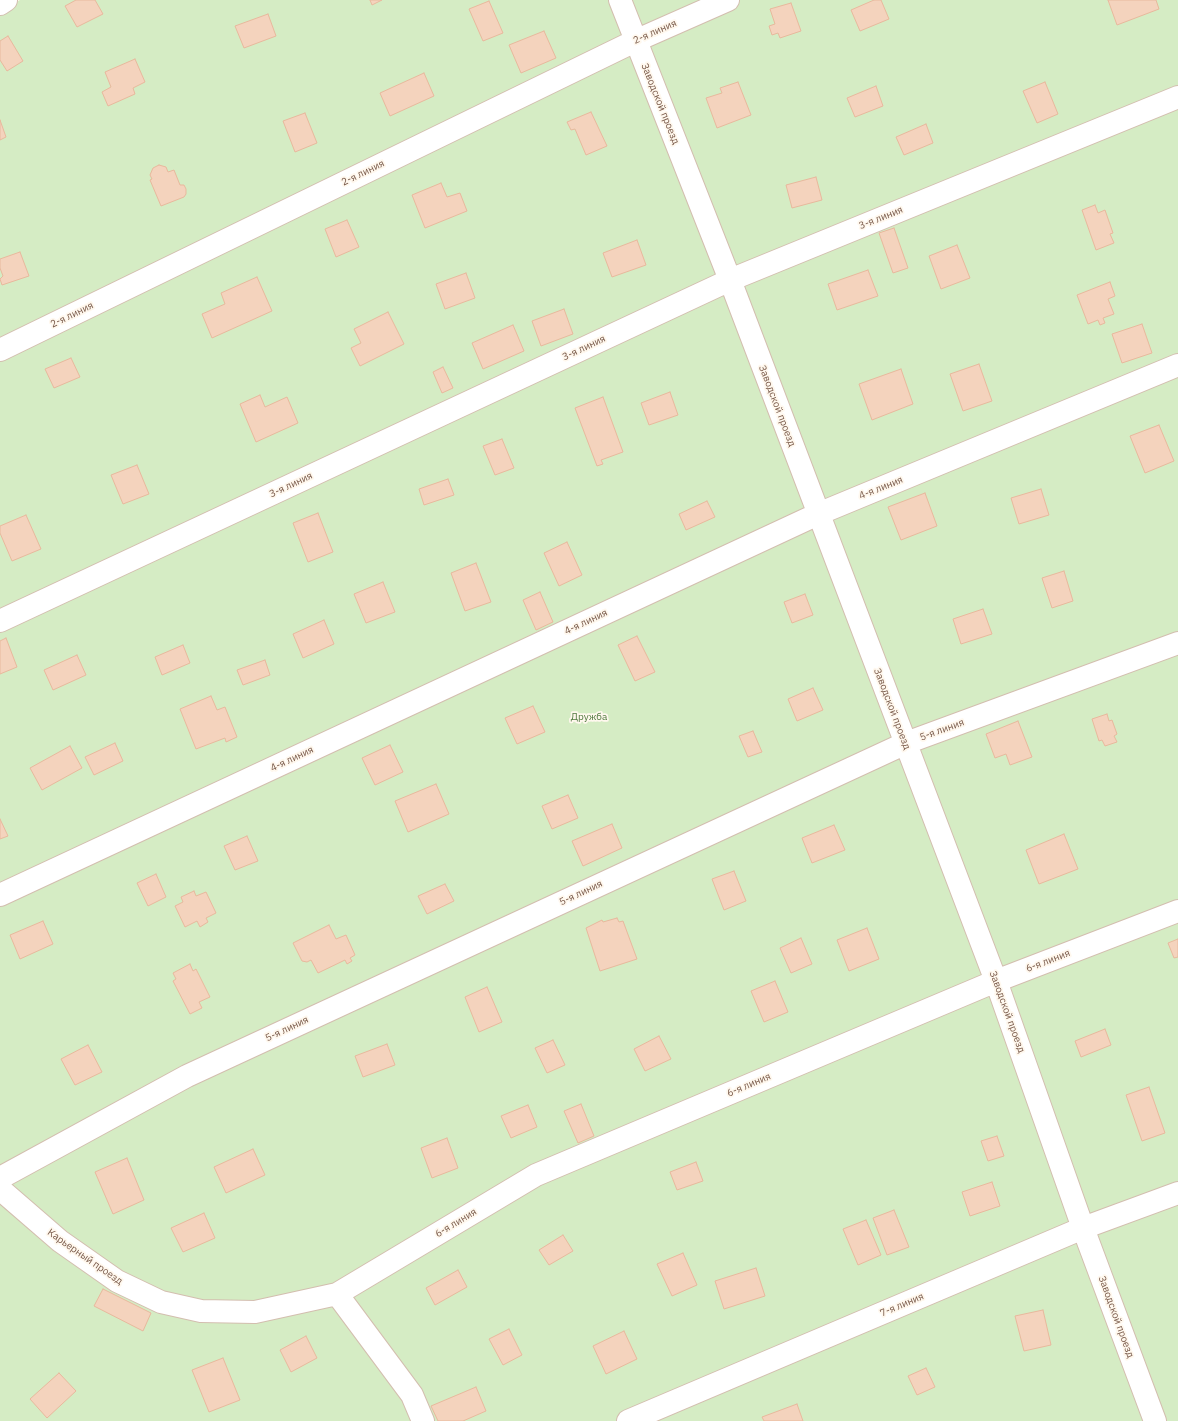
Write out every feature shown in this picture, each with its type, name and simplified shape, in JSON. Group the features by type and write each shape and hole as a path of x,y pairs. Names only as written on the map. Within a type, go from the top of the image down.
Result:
{"street":[{"path":"0,4 6,0"},
{"name":"Заводской проезд","path":"620,0 730,280 996,980 1083,1228 1155,1421"},
{"name":"2-я линия","path":"0,350 635,41 728,0"},
{"name":"3-я линия","path":"0,621 730,280 1178,97"},
{"name":"4-я линия","path":"0,895 818,514 1178,365"},
{"name":"5-я линия","path":"0,1178 187,1076 906,743 1178,643"},
{"name":"6-я линия","path":"337,1294 536,1175 996,980 1178,911"},
{"name":"Карьерный проезд","path":"0,1189 60,1241 117,1280 161,1302 201,1311 255,1312 337,1294"},
{"name":"7-я линия","path":"628,1421 1083,1228 1178,1192"},
{"path":"337,1294 412,1394 423,1421"}],"green space":[{"name":"Дружба","path":"20,0 1178,0 1178,1421 0,1421 0,13"}],"building":[{"path":"76,0 95,0 103,14 77,27 65,6"},
{"path":"370,0 382,0 372,5"},
{"path":"874,0 881,0 889,19 860,31 851,10"},
{"path":"1108,0 1156,0 1159,9 1117,25"},
{"path":"489,1 503,33 483,41 469,9"},
{"path":"791,3 801,31 780,38 778,33 772,35 769,26 775,24 770,9"},
{"path":"268,14 276,36 244,48 235,26"},
{"path":"544,31 556,58 521,73 509,45"},
{"path":"8,36 23,61 7,71 0,60 0,41"},
{"path":"135,59 145,82 133,88 135,94 108,106 102,92 111,87 105,72"},
{"path":"424,73 434,96 390,116 380,93"},
{"path":"738,82 751,115 717,128 706,98 722,93 720,88"},
{"path":"1045,82 1058,114 1037,123 1023,91"},
{"path":"876,86 883,106 855,117 847,98"},
{"path":"591,112 607,146 586,155 575,129 571,130 567,122"},
{"path":"305,113 317,143 295,152 283,121"},
{"path":"0,120 6,137 0,140"},
{"path":"926,124 933,143 904,155 896,137"},
{"path":"159,165 166,167 168,172 174,170 180,185 184,185 186,189 186,194 184,197 161,206 150,180 152,179 150,175 153,168"},
{"path":"816,177 822,200 792,208 786,185"},
{"path":"441,183 447,197 460,193 467,211 425,228 412,195"},
{"path":"1095,205 1098,213 1105,210 1113,233 1110,234 1114,243 1096,250 1082,210"},
{"path":"347,220 359,247 336,257 325,229"},
{"path":"894,228 908,268 893,273 879,233"},
{"path":"637,240 646,265 612,277 603,253"},
{"path":"957,245 970,278 941,289 929,256"},
{"path":"20,252 29,276 2,285 0,279 3,276 0,268 0,259"},
{"path":"868,270 878,296 837,310 828,284"},
{"path":"466,273 475,298 445,309 436,284"},
{"path":"257,277 272,311 212,338 202,314 225,304 221,293"},
{"path":"1110,282 1115,296 1108,299 1114,314 1103,318 1105,323 1100,325 1098,320 1088,324 1077,295"},
{"path":"564,309 573,334 541,346 532,321"},
{"path":"388,312 404,344 360,366 351,348 361,343 354,329"},
{"path":"1142,324 1152,353 1122,363 1112,334"},
{"path":"513,325 524,351 483,369 472,343"},
{"path":"71,358 80,377 54,388 45,369"},
{"path":"979,364 992,401 963,411 950,374"},
{"path":"443,367 453,388 442,393 433,372"},
{"path":"901,369 913,404 872,420 859,384"},
{"path":"670,392 678,415 649,425 641,403"},
{"path":"260,395 265,407 287,397 298,423 256,442 240,404"},
{"path":"603,397 623,452 601,460 603,464 597,466 575,408"},
{"path":"1159,425 1174,461 1145,473 1130,436"},
{"path":"502,439 514,468 495,475 483,446"},
{"path":"137,465 149,494 123,504 111,475"},
{"path":"448,479 454,495 424,505 419,489"},
{"path":"1041,489 1049,515 1019,524 1011,498"},
{"path":"925,493 937,526 901,540 888,507"},
{"path":"707,501 715,517 686,530 679,514"},
{"path":"318,513 333,552 308,562 293,523"},
{"path":"26,515 41,549 12,561 0,533 0,526"},
{"path":"567,542 582,575 559,586 544,553"},
{"path":"476,563 491,602 465,611 451,573"},
{"path":"1064,571 1073,601 1052,608 1042,578"},
{"path":"383,582 395,612 366,623 354,594"},
{"path":"540,592 553,622 536,630 523,600"},
{"path":"805,594 813,615 792,623 784,602"},
{"path":"983,609 992,634 961,644 953,619"},
{"path":"324,620 334,644 303,658 293,634"},
{"path":"637,636 655,672 635,681 618,645"},
{"path":"6,638 17,667 0,674 0,641"},
{"path":"183,645 190,663 162,675 155,657"},
{"path":"77,655 86,675 53,690 44,670"},
{"path":"265,660 270,675 243,685 237,670"},
{"path":"813,688 823,710 797,721 788,699"},
{"path":"211,696 217,710 225,707 237,737 226,742 225,738 196,749 180,709"},
{"path":"533,706 545,732 517,744 505,718"},
{"path":"1107,714 1109,721 1112,720 1117,734 1114,736 1117,742 1105,746 1102,740 1099,741 1092,719"},
{"path":"1018,721 1032,757 1010,765 1006,754 995,758 986,734"},
{"path":"753,731 762,752 748,757 739,736"},
{"path":"115,743 123,761 94,775 85,757"},
{"path":"390,745 403,772 375,785 362,758"},
{"path":"70,746 82,768 42,790 30,768"},
{"path":"436,784 449,814 408,832 395,801"},
{"path":"568,795 578,818 552,829 542,806"},
{"path":"0,819 8,836 0,839"},
{"path":"612,824 622,848 583,866 572,841"},
{"path":"834,825 845,850 812,863 802,838"},
{"path":"1064,834 1078,869 1039,884 1026,850"},
{"path":"247,836 258,861 235,870 224,846"},
{"path":"734,871 746,901 724,910 712,879"},
{"path":"156,874 166,897 148,906 137,883"},
{"path":"445,884 454,901 427,914 418,896"},
{"path":"194,891 196,896 206,892 216,913 206,918 208,922 200,927 197,921 185,927 175,906 183,902 181,897"},
{"path":"617,918 619,922 623,921 637,959 600,971 586,928 602,920 603,922"},
{"path":"43,921 53,944 20,959 10,935"},
{"path":"329,925 336,939 346,935 355,955 350,958 352,961 347,964 345,960 318,973 311,960 307,962 302,961 293,943"},
{"path":"867,928 879,959 849,971 837,940"},
{"path":"801,938 812,964 791,973 780,948"},
{"path":"1178,939 1178,957 1174,958 1168,943"},
{"path":"190,964 193,971 196,969 210,997 199,1002 202,1008 190,1014 173,981 176,979 173,973"},
{"path":"775,981 788,1012 764,1022 751,991"},
{"path":"487,987 502,1022 479,1032 465,997"},
{"path":"1105,1029 1111,1045 1081,1057 1075,1041"},
{"path":"659,1036 671,1059 645,1071 634,1049"},
{"path":"553,1040 565,1065 547,1073 535,1048"},
{"path":"387,1044 395,1065 363,1077 355,1056"},
{"path":"88,1045 102,1072 75,1085 61,1059"},
{"path":"1149,1087 1165,1133 1142,1141 1126,1095"},
{"path":"581,1104 594,1136 578,1143 564,1111"},
{"path":"528,1105 537,1127 511,1138 501,1116"},
{"path":"997,1136 1004,1156 988,1161 981,1141"},
{"path":"447,1138 458,1168 432,1178 421,1148"},
{"path":"253,1149 265,1175 226,1193 214,1167"},
{"path":"127,1158 144,1200 113,1214 95,1172"},
{"path":"696,1162 703,1181 677,1190 670,1172"},
{"path":"992,1182 1000,1206 970,1216 962,1192"},
{"path":"894,1210 909,1247 887,1255 873,1218"},
{"path":"204,1213 215,1238 183,1252 171,1228"},
{"path":"866,1220 881,1255 858,1265 843,1229"},
{"path":"563,1235 573,1251 549,1265 539,1250"},
{"path":"683,1253 697,1285 672,1296 657,1264"},
{"path":"756,1268 765,1296 724,1309 715,1281"},
{"path":"458,1270 467,1287 435,1305 426,1288"},
{"path":"103,1289 151,1313 143,1331 94,1306"},
{"path":"1043,1310 1051,1345 1024,1351 1015,1316"},
{"path":"509,1329 522,1355 503,1365 489,1339"},
{"path":"624,1331 637,1359 606,1374 593,1346"},
{"path":"306,1336 317,1358 291,1372 280,1350"},
{"path":"223,1358 240,1400 209,1412 192,1370"},
{"path":"926,1368 935,1387 917,1395 908,1376"},
{"path":"59,1373 76,1391 47,1418 30,1399"},
{"path":"476,1387 486,1411 463,1421 438,1421 431,1406"},
{"path":"797,1404 803,1421 764,1421 762,1417"}]}
